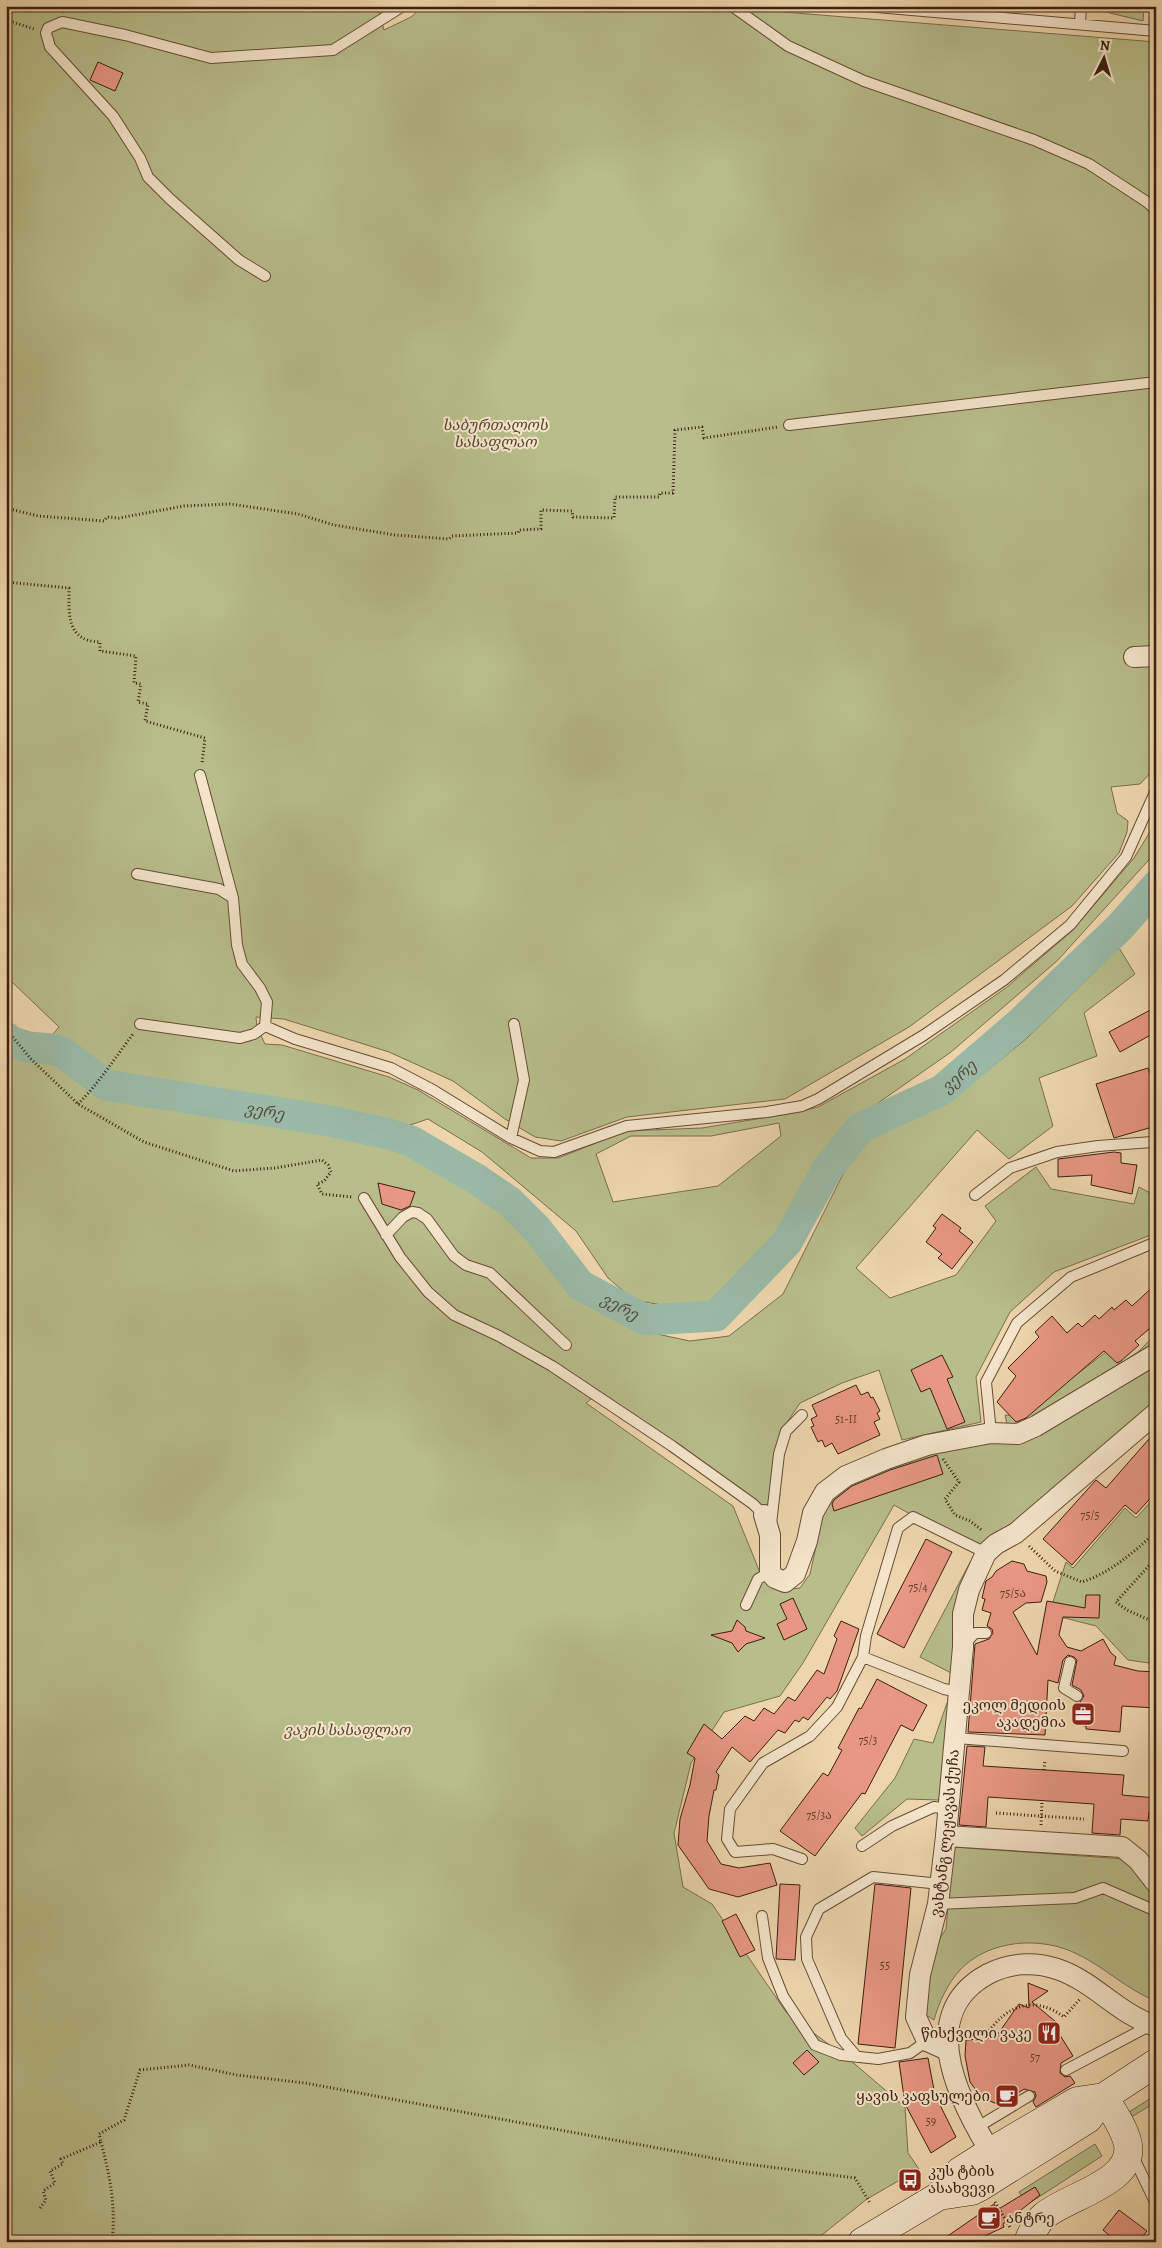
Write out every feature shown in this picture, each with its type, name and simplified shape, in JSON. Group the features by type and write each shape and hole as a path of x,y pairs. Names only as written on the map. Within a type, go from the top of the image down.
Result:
{"main road":[{"path":"867,2240 939,2196 972,2191 997,2162 1088,2119 1104,2097 1156,2062"},
{"path":"1021,2238 1033,2229 1044,2216 1066,2202 1116,2176 1126,2163 1128,2146 1122,2129 1104,2097"}],"street":[{"path":"1134,657 1156,656"},
{"path":"764,1515 770,1535 770,1572 775,1578 785,1582 795,1574 807,1541 813,1513 825,1492 846,1476 886,1459 927,1445 991,1433 1018,1434 1036,1426 1156,1354"},
{"path":"991,1548 1016,1533 1156,1413"},
{"name":"ვახტანგ ლეჟავას ქუჩა","path":"927,2041 916,2017 920,1975 938,1904 956,1738 964,1614 968,1590 991,1548"},
{"path":"946,1836 1122,1847 1138,1860 1156,1883"},
{"path":"997,2162 976,2128 954,2081 948,2041 950,2021 960,1998 980,1978 1003,1966 1031,1964 1058,1969 1091,1986 1119,2007 1154,2025"},
{"path":"927,2041 948,2041"}],"lane":[{"path":"265,276 239,260 148,177 140,158 113,116 50,47 46,33 48,28 62,22 125,34 211,58 333,50 404,6"},
{"path":"732,6 788,46 864,81 1034,140 1089,164 1147,202 1156,210"},
{"path":"865,6 1156,31"},
{"path":"1080,24 1081,6"},
{"path":"789,426 1156,382"},
{"path":"140,1024 240,1038 254,1034 265,1026 267,1002 260,988 242,964 236,945 233,898 200,775"},
{"path":"265,1026 295,1039 391,1068 433,1090 511,1138 540,1151 554,1152 627,1126 767,1112 802,1106 818,1099 924,1035 1004,980 1070,925 1126,856 1156,790"},
{"path":"137,874 219,890 233,898"},
{"path":"511,1138 524,1080 514,1024"},
{"path":"975,1195 1010,1168 1057,1152 1156,1140"},
{"path":"364,1198 400,1257 428,1292 454,1315 499,1336 552,1366 672,1446 753,1504 764,1515"},
{"path":"386,1235 403,1216 412,1212 418,1213 427,1219 454,1256 466,1265 490,1273 566,1345"},
{"path":"991,1433 986,1382 1017,1323 1072,1277 1156,1242"},
{"path":"770,1535 779,1454 786,1431 802,1415"},
{"path":"802,1859 773,1849 735,1852 727,1839 730,1809 763,1763 810,1736 837,1707 864,1657 866,1636 898,1528 913,1517 991,1548"},
{"path":"746,1605 758,1579 770,1572"},
{"path":"963,1647 975,1633 986,1633"},
{"path":"864,1657 944,1689 959,1692"},
{"path":"1070,1662 1064,1688 1077,1696"},
{"path":"956,1738 1123,1751"},
{"path":"862,1846 892,1826 934,1807 949,1809"},
{"path":"858,2057 841,2038 807,1959 806,1937 819,1909 873,1877 940,1884"},
{"path":"938,1904 1075,1898 1104,1888 1156,1912"},
{"path":"762,1916 768,1958 780,1989 815,2045 841,2055 878,2059 910,2053 927,2041"},
{"path":"1066,2070 1154,2025"},
{"path":"976,2128 1028,2096"},
{"path":"1128,2146 1156,2204"}],"path":[{"path":"6,20 46,33"},
{"path":"6,508 38,516 104,521 107,518 119,518 184,506 230,504 298,514 334,525 395,535 449,539 452,536 518,533 519,530 541,529 542,510 572,511 573,516 614,518 615,497 659,497 660,493 673,493 675,430 702,427 704,438 789,426"},
{"path":"6,565 6,576"},
{"path":"6,582 69,588 69,620 79,636 89,642 100,642 100,650 136,656 134,683 140,684 138,702 148,704 145,721 205,738 200,775"},
{"path":"78,1104 95,1087 140,1024"},
{"path":"6,1029 31,1059 78,1104 144,1142 234,1171 275,1168 322,1160 328,1165 331,1172 318,1184 322,1194 364,1198"},
{"path":"939,1443 942,1456 959,1482 945,1499 955,1515 980,1528 991,1548"},
{"path":"1016,1533 1055,1571 1082,1582 1092,1579 1128,1557 1156,1532"},
{"path":"1156,1558 1116,1602 1127,1610 1156,1623"},
{"path":"1044,1770 1045,1760"},
{"path":"1040,1832 1042,1801"},
{"path":"996,1813 1084,1819"},
{"path":"948,2041 986,2035 1002,2016 1030,2004 1056,2011 1064,2017 1091,1986"},
{"path":"112,2242 115,2218 111,2183 99,2134 124,2120 140,2070 190,2065 236,2075 305,2083 739,2163 855,2178 870,2203"},
{"path":"40,2208 46,2200 43,2191 54,2183 50,2171 63,2164 61,2159 101,2142"},
{"path":"998,2208 1021,2238"}],"green space":[{"path":"6,6 42,6 64,13 64,6 377,6 384,30 411,17 424,6 777,6 783,12 1156,42 1156,767 1140,784 1111,787 1117,813 1128,821 1127,832 1119,853 1072,906 909,1027 785,1099 627,1117 561,1141 535,1137 505,1119 453,1081 389,1052 284,1019 256,1017 257,1027 265,1044 282,1045 389,1077 418,1090 531,1158 558,1158 626,1131 702,1128 799,1112 818,1107 905,1059 1007,987 1073,930 1134,858 1156,822 1156,852 1057,961 951,1052 845,1126 834,1140 783,1233 745,1280 710,1308 673,1307 634,1300 608,1278 576,1231 482,1152 428,1119 362,1141 400,1148 468,1187 531,1236 571,1290 638,1330 690,1341 729,1336 783,1294 845,1170 870,1139 965,1089 1027,1038 1119,948 1135,974 1084,1013 1097,1056 1039,1078 1053,1126 1009,1159 977,1130 856,1268 890,1298 956,1275 996,1221 985,1206 1036,1167 1051,1189 1134,1204 1139,1187 1156,1196 1156,1233 1054,1272 1010,1312 976,1377 981,1422 902,1440 879,1370 842,1383 800,1403 780,1433 777,1467 780,1496 771,1518 596,1395 586,1403 733,1506 761,1575 783,1590 800,1588 810,1574 824,1510 842,1486 908,1456 990,1437 1156,1360 1156,1409 996,1545 962,1609 957,1676 920,1657 976,1551 894,1505 803,1663 780,1696 724,1712 691,1763 674,1833 683,1887 712,1904 786,2012 856,2065 905,2107 908,2153 919,2169 867,2199 813,2242 6,2242 6,1039 42,1047 59,1027 12,982 6,972","holes":["779,1123 781,1136 718,1186 613,1202 596,1154 631,1136 711,1136"]},
{"path":"1102,6 1144,6 1143,21 1106,12"},
{"path":"1156,1334 1156,1351 1019,1426 1007,1424 1005,1415 1022,1416 1110,1349 1123,1362 1138,1352"},
{"path":"1156,1496 1156,1664 1128,1660 1096,1626 1049,1614 1066,1562 1073,1568 1125,1508 1136,1518"},
{"path":"947,1703 953,1704 939,1800 907,1799 862,1836 855,1828 895,1778 914,1739 933,1743"},
{"path":"953,1847 1125,1859 1156,1890 1156,2001 1135,1991 1077,1954 1063,1948 1032,1943 1001,1947 986,1952 972,1960 960,1970 948,1987 934,2020 926,2015 925,2004 936,1944 946,1929"},
{"path":"1156,2095 1156,2102 1133,2116 1129,2112"},
{"path":"1095,2144 1102,2156 1028,2204 1019,2192"}],"building":[{"path":"98,62 123,73 115,91 90,80"},
{"path":"1156,1007 1156,1032 1120,1052 1109,1032"},
{"path":"1148,1068 1156,1090 1156,1126 1114,1138 1096,1084"},
{"path":"1114,1152 1121,1153 1121,1163 1137,1165 1132,1194 1091,1185 1092,1175 1058,1177 1058,1159"},
{"path":"378,1183 415,1192 410,1206 401,1210 382,1204"},
{"path":"942,1214 961,1228 959,1231 973,1242 952,1269 938,1258 942,1254 926,1242 936,1228 933,1226"},
{"path":"1156,1284 1156,1323 1135,1341 1139,1345 1121,1361 1117,1363 1104,1351 1026,1418 1016,1422 997,1402 1016,1376 1008,1368 1039,1337 1035,1332 1052,1316 1067,1333 1078,1323 1082,1327 1095,1315 1099,1319 1112,1307 1114,1310 1126,1300 1132,1306"},
{"path":"942,1355 953,1377 947,1379 965,1422 947,1429 930,1388 921,1392 911,1370"},
{"path":"856,1385 861,1395 868,1392 871,1398 873,1397 880,1411 877,1413 880,1419 874,1422 880,1435 838,1454 832,1443 825,1447 822,1440 818,1442 811,1427 814,1426 811,1419 817,1416 812,1405"},
{"path":"1156,1431 1156,1492 1136,1514 1125,1505 1072,1565 1043,1539 1096,1480 1106,1488"},
{"path":"937,1455 943,1474 834,1511 832,1504 834,1500 852,1486 890,1470"},
{"path":"926,1539 952,1552 904,1648 877,1634"},
{"path":"1012,1561 1024,1564 1027,1571 1046,1576 1047,1582 1041,1602 1026,1603 1013,1612 1037,1655 1047,1601 1085,1608 1086,1595 1100,1595 1099,1618 1063,1617 1059,1635 1067,1647 1081,1651 1103,1639 1111,1653 1116,1657 1114,1665 1138,1671 1156,1672 1156,1708 1122,1706 1120,1732 1086,1729 1086,1726 1078,1725 1080,1702 1084,1696 1081,1690 1072,1685 1077,1660 1068,1655 1063,1660 1058,1683 1048,1680 1045,1735 968,1732 975,1644 989,1639 993,1633 992,1629 987,1626 991,1613 982,1610 985,1599 982,1598 986,1581 996,1571"},
{"path":"793,1598 807,1629 784,1640 777,1624 787,1619 780,1604"},
{"path":"737,1620 745,1627 746,1631 765,1638 746,1644 738,1652 732,1643 711,1635 732,1631"},
{"path":"841,1621 859,1629 837,1691 830,1699 827,1697 808,1720 803,1717 799,1722 795,1720 785,1733 778,1730 750,1762 732,1747 716,1772 719,1775 709,1816 707,1841 721,1864 739,1868 770,1863 777,1885 738,1897 709,1889 678,1845 680,1819 690,1785 695,1758 687,1753 704,1724 722,1739 745,1716 754,1721 764,1708 774,1714 788,1697 795,1701 817,1670 824,1674 837,1639 834,1636"},
{"path":"877,1679 927,1705 913,1731 901,1725 865,1794 862,1793 815,1856 780,1831 823,1773 828,1776 842,1750 838,1748"},
{"path":"967,1746 985,1747 983,1766 1124,1775 1122,1795 1156,1798 1156,1813 1149,1812 1148,1821 1121,1819 1120,1835 1092,1833 1094,1804 988,1797 986,1827 959,1825"},
{"path":"780,1884 800,1885 795,1960 776,1959"},
{"path":"875,1884 911,1888 895,2048 858,2044"},
{"path":"736,1914 755,1950 740,1957 722,1921"},
{"path":"1028,1983 1048,1991 1032,2002 1056,2022 1058,2032 1073,2056 1061,2063 1060,2073 1065,2077 1070,2076 1075,2083 1036,2107 1033,2102 1036,2096 1035,2092 1024,2089 1004,2102 997,2104 990,2101 985,2095 981,2097 970,2082 965,2056 966,2040 995,2038 1019,2004 1029,2008"},
{"path":"807,2050 819,2062 804,2075 793,2063"},
{"path":"928,2058 935,2095 956,2137 931,2153 905,2104 899,2062"},
{"path":"1035,2187 1040,2195 1003,2224 1004,2227 972,2242 939,2242 994,2204 997,2210"},
{"path":"1119,2210 1147,2231 1138,2242 1117,2242 1103,2230"}],"waterway":[{"name":"ვერე","path":"6,1037 10,1041 28,1047 53,1049 62,1052 106,1085 330,1121 389,1134 411,1141 478,1180 510,1202 537,1229 580,1285 646,1320 716,1316 787,1242 828,1168 860,1128 942,1090 1020,1023 1120,927 1156,886"}],"place":[{"name":"ეკოლ მედიის აკადემია","path":"1083,1714"},
{"name":"წისქვილი ვაკე","path":"1049,2033"},
{"name":"ყავის კაფსულები","path":"1007,2096"},
{"name":"კუს ტბის ასახვევი","path":"910,2180"},
{"name":"ანტრე","path":"989,2218"}],"park label":[{"name":"საბურთალოს სასაფლაო","path":"495,434"},
{"name":"ვაკის სასაფლაო","path":"347,1730"}]}
